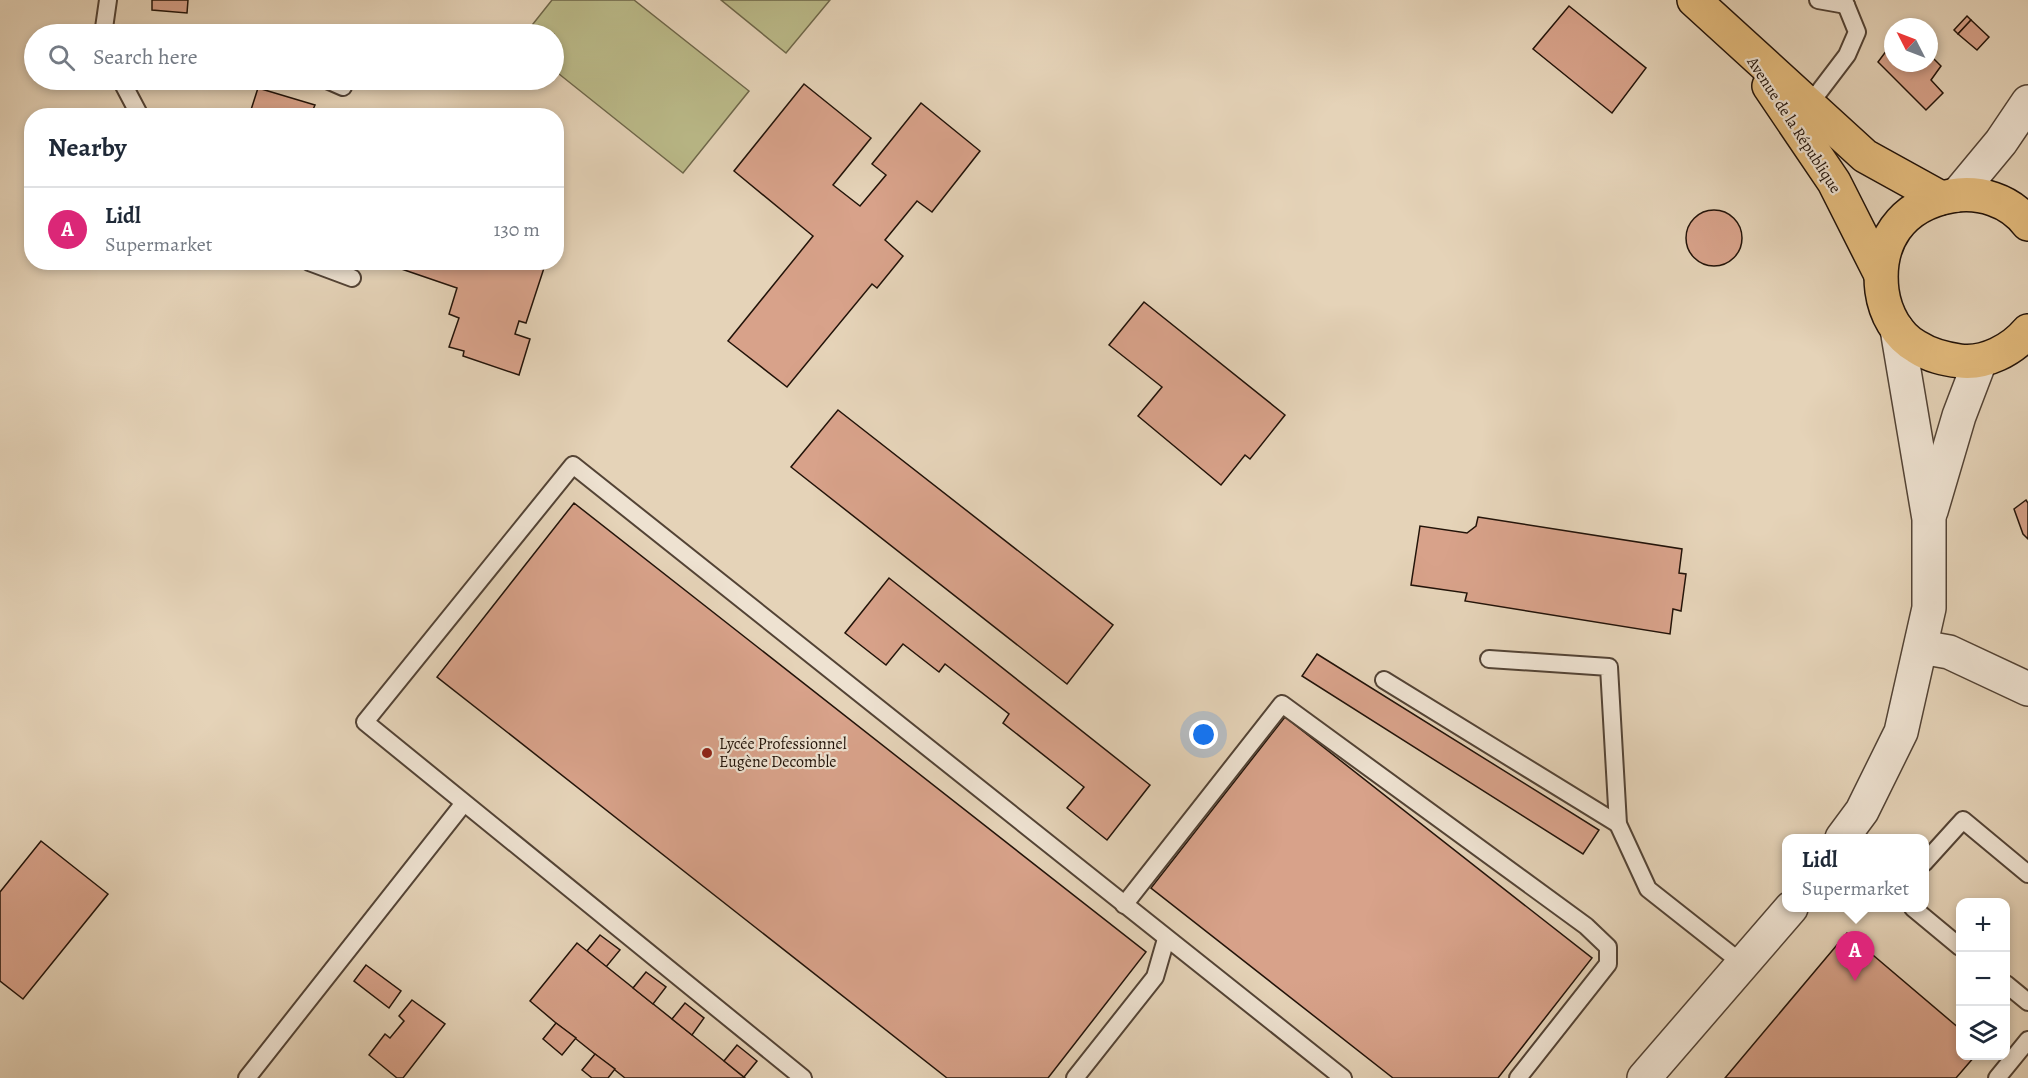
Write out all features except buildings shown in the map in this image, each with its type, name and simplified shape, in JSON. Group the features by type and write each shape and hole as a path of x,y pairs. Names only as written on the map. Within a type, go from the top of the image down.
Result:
{"main road":[{"name":"Avenue de la République","path":"1694,0 1865,156 1949,196"},
{"name":"Avenue de la République","path":"1740,43 1834,182 1880,273"},
{"path":"2022,347 1980,361 1939,358 1915,347 1896,329 1884,306 1880,273 1882,255 1892,232 1909,213 1930,200 1974,194 1993,198 2027,217"}],"street":[{"path":"1949,196 2001,142 2028,102"},
{"path":"1845,834 1862,811 1900,732 1929,609 1929,519 1896,329"},
{"path":"1929,519 1959,416 1980,361"},
{"path":"1921,647 1949,652 2028,689"},
{"path":"1644,1078 1788,912"}],"lane":[{"path":"105,24 108,0"},
{"path":"1809,105 1847,56 1857,32 1848,2 1818,0"},
{"path":"127,90 136,108"},
{"path":"330,270 352,278"},
{"path":"803,1078 365,722 573,465 1343,1078"},
{"path":"1489,659 1609,667 1618,824 1647,889 1743,964"},
{"path":"1384,680 1618,824"},
{"path":"1124,905 1282,704 1586,926 1608,947 1608,964 1518,1078"},
{"path":"247,1078 464,803"},
{"path":"1929,857 1963,820 2028,874"},
{"path":"1918,912 1956,943"},
{"path":"1075,1078 1155,977 1166,939"},
{"path":"2010,987 2028,1002"},
{"path":"1996,1078 2028,1040"}],"green space":[{"path":"552,0 634,0 749,91 683,173 564,78 564,24 533,24"},
{"path":"721,0 830,0 786,53"}],"place":[{"name":"Lycée Professionnel Eugène Decomble","path":"707,753"},
{"name":"Lidl","path":"1855,981"}]}
